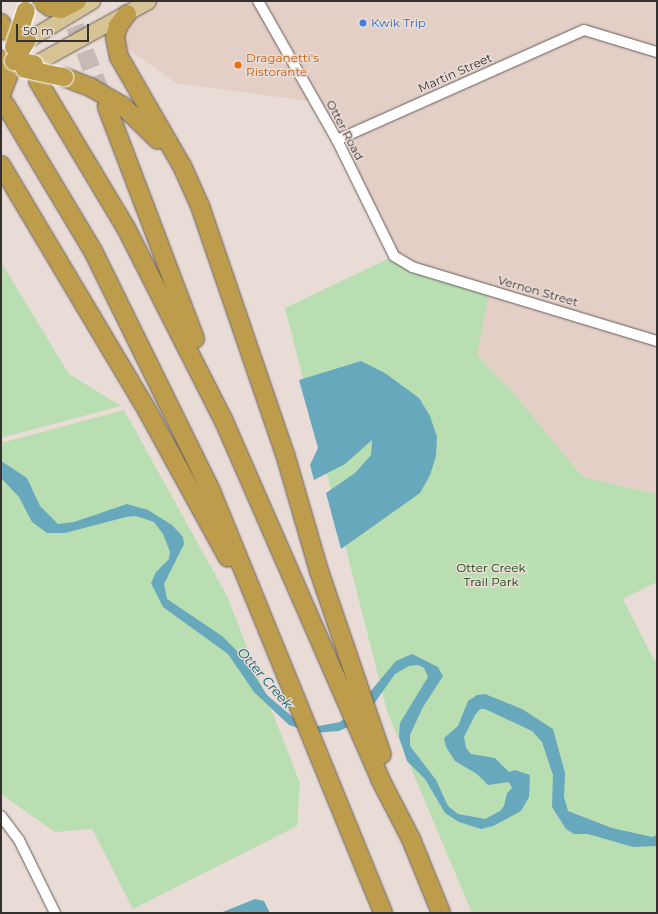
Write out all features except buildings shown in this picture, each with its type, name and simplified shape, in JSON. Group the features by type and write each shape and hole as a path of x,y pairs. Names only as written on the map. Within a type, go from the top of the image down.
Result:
{"highway":[{"path":"42,1 50,7 61,9 77,1"},
{"path":"27,6 12,69 56,186 124,311 211,491 278,658 384,913"},
{"path":"127,14 118,26 115,37 119,57 183,168 208,232 285,454 320,571 351,662 385,779"},
{"path":"12,69 64,77 102,92 124,107 146,127 172,163 208,232"},
{"path":"12,69 127,230 223,419 385,779 441,913"},
{"path":"107,107 223,419"},
{"path":"1,165 181,469 278,658"}],"main road":[{"path":"12,69 92,1"},
{"path":"12,69 56,51 127,14 148,1"}],"street":[{"name":"Otter Road","path":"258,1 337,140 394,256 412,267"},
{"name":"Martin Street","path":"337,140 584,30 657,52"},
{"name":"Vernon Street","path":"412,267 657,341"},
{"path":"1,816 13,830 55,913"}],"shaded area":[{"path":"148,1 657,1 657,494 583,477 516,396 477,355 489,290 394,256 315,102 176,83 119,43 126,21"}],"green space":[{"name":"Otter Creek Trail Park","path":"394,256 490,290 477,355 516,396 583,477 657,494 657,582 623,599 654,660 657,659 657,913 472,913 387,711 285,308"},
{"path":"1,262 69,374 121,406 1,438"},
{"path":"124,410 227,596 300,783 297,826 133,909 92,829 55,832 1,794 1,443"}],"water":[{"path":"361,361 385,373 419,398 430,416 437,437 436,456 430,475 420,493 341,549 326,493 355,473 371,455 372,440 345,464 314,480 310,465 318,448 299,380"},
{"path":"1,461 27,478 40,506 58,524 74,522 127,504 148,510 172,525 183,537 184,544 164,584 167,599 222,636 243,657 267,695 301,724 313,727 340,722 359,705 396,661 412,654 438,667 443,676 423,707 410,735 410,746 436,780 448,806 458,814 485,819 500,811 504,806 507,793 512,788 509,782 488,785 477,774 455,761 446,747 444,738 458,726 468,701 477,695 485,694 522,709 553,729 565,773 564,797 568,811 612,828 652,837 657,835 657,846 633,847 588,834 574,834 566,829 552,807 553,775 542,742 532,731 485,709 480,709 475,715 464,737 466,748 471,754 495,758 509,772 515,770 530,775 529,797 521,811 493,826 481,829 459,822 445,813 425,779 407,761 399,737 400,723 428,677 424,668 418,665 409,666 395,674 371,708 350,726 339,731 314,733 289,725 254,692 228,654 163,607 151,583 156,572 169,559 170,552 163,534 154,522 136,516 126,517 65,533 47,533 32,522 19,497 1,478"},
{"path":"255,899 264,901 270,913 220,913"}],"tunnel":[{"path":"65,1 105,103"}],"place":[{"name":"Kwik Trip","path":"363,23"},
{"name":"Draganetti's Ristorante","path":"238,65"}],"water label":[{"name":"Otter Creek","path":"265,678"}]}
